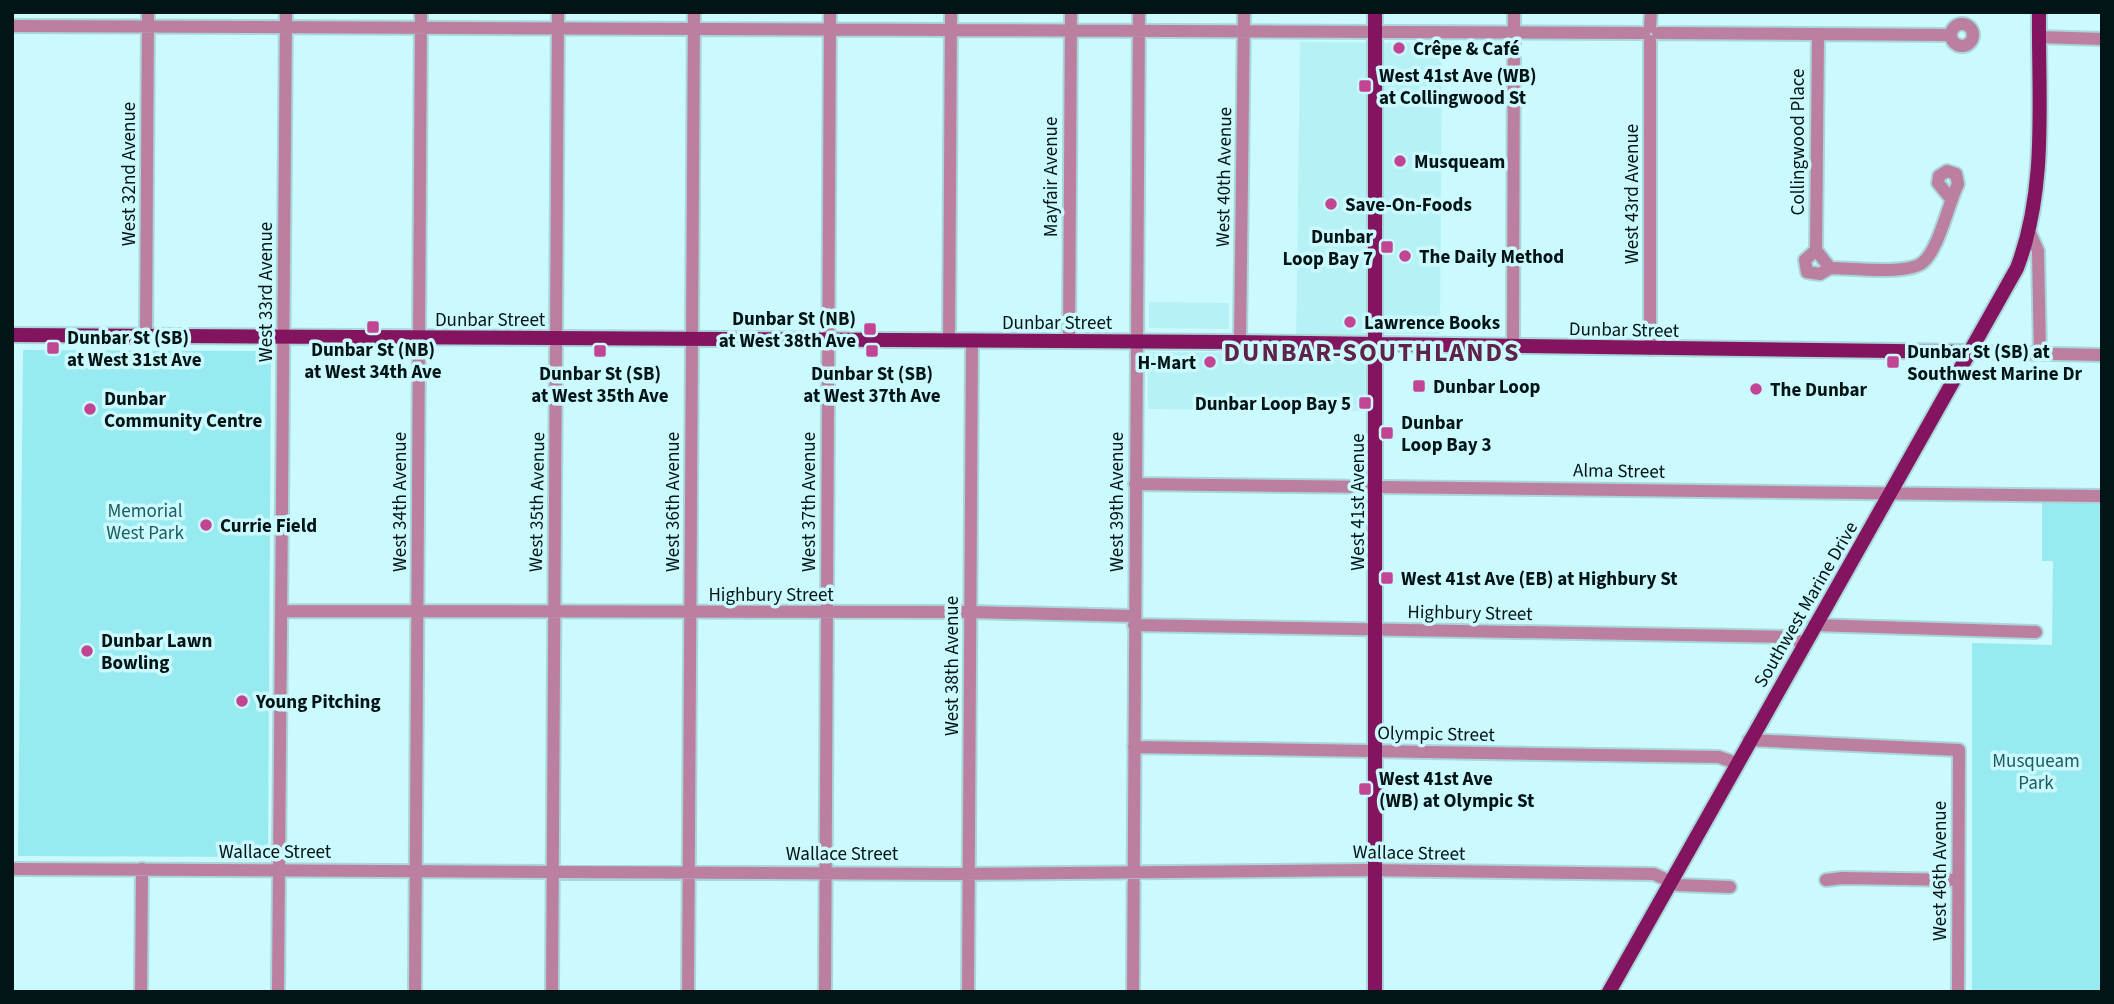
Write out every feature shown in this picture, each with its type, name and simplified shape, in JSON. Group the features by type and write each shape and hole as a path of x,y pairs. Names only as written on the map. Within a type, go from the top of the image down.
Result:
{"main road":[{"name":"West 41st Avenue","path":"1375,12 1375,992"},
{"name":"Southwest Marine Drive","path":"1609,992 1669,881 2017,268 2029,233 2037,190 2039,12"},
{"name":"Dunbar Street","path":"12,335 1240,342 1970,352"}],"street":[{"name":"West 32nd Avenue","path":"146,336 148,12"},
{"name":"West 33rd Avenue","path":"278,992 286,12"},
{"name":"West 34th Avenue","path":"415,992 421,12"},
{"name":"West 35th Avenue","path":"552,992 558,12"},
{"name":"West 36th Avenue","path":"688,992 694,12"},
{"name":"West 37th Avenue","path":"824,992 830,12"},
{"path":"949,341 951,12"},
{"name":"Mayfair Avenue","path":"1069,341 1071,12"},
{"name":"West 39th Avenue","path":"1133,992 1139,12"},
{"name":"West 40th Avenue","path":"1240,342 1244,12"},
{"path":"1513,347 1514,12"},
{"name":"West 43rd Avenue","path":"1650,349 1651,12"},
{"path":"12,26 1244,34 1375,32 1950,35"},
{"name":"Collingwood Place","path":"1818,35 1816,250 1805,260 1807,272 1820,274 1830,268 1908,269 1922,263 1933,247 1951,199"},
{"path":"2039,37 2102,39"},
{"name":"Southwest Marine Drive","path":"2029,233 2038,251 2040,354"},
{"path":"1816,250 1830,268"},
{"name":"West 38th Avenue","path":"968,992 971,341"},
{"name":"Dunbar Street","path":"1970,352 2102,355"},
{"name":"Alma Street","path":"1135,484 2102,496"},
{"name":"Highbury Street","path":"281,611 970,612 1376,630 1792,637 1803,644"},
{"path":"1814,625 2036,632"},
{"name":"West 46th Avenue","path":"1749,740 1959,750 1958,992"},
{"name":"Olympic Street","path":"1134,747 1719,757 1736,763"},
{"name":"Wallace Street","path":"12,869 968,874 1376,870 1654,874 1678,885 1730,887"},
{"path":"141,992 142,869"},
{"path":"1826,880 1958,880"}],"shaded area":[{"path":"1300,42 1442,43 1440,334 1366,334 1365,411 1148,409 1148,352 1296,353"},
{"path":"1149,302 1229,303 1229,329 1149,328"}],"green space":[{"name":"Memorial West Park","path":"23,350 271,351 268,857 18,856"},
{"name":"Musqueam Park","path":"2042,500 2102,501 2102,992 1972,992 1972,643 2052,645 2053,561 2042,561"}],"place":[{"name":"Crêpe & Café","path":"1399,48"},
{"name":"West 41st Ave (WB) at Collingwood St","path":"1365,86"},
{"name":"Musqueam","path":"1400,161"},
{"name":"Save-On-Foods","path":"1331,204"},
{"name":"Dunbar Loop Bay 7","path":"1387,247"},
{"name":"The Daily Method","path":"1405,256"},
{"name":"Lawrence Books","path":"1350,322"},
{"name":"Dunbar St (NB) at West 34th Ave","path":"373,327"},
{"name":"Dunbar St (NB) at West 38th Ave","path":"870,329"},
{"name":"Dunbar St (SB) at West 31st Ave","path":"53,348"},
{"name":"Dunbar St (SB) at West 35th Ave","path":"600,351"},
{"name":"Dunbar St (SB) at West 37th Ave","path":"872,351"},
{"name":"H-Mart","path":"1210,362"},
{"name":"Dunbar St (SB) at Southwest Marine Dr","path":"1893,362"},
{"name":"Dunbar Loop","path":"1419,386"},
{"name":"The Dunbar","path":"1756,389"},
{"name":"Dunbar Loop Bay 5","path":"1365,403"},
{"name":"Dunbar Community Centre","path":"90,409"},
{"name":"Dunbar Loop Bay 3","path":"1387,433"},
{"name":"Currie Field","path":"206,525"},
{"name":"West 41st Ave (EB) at Highbury St","path":"1387,578"},
{"name":"Dunbar Lawn Bowling","path":"87,651"},
{"name":"Young Pitching","path":"242,701"},
{"name":"West 41st Ave (WB) at Olympic St","path":"1365,789"}],"district":[{"name":"DUNBAR-SOUTHLANDS","path":"1372,352"}]}
